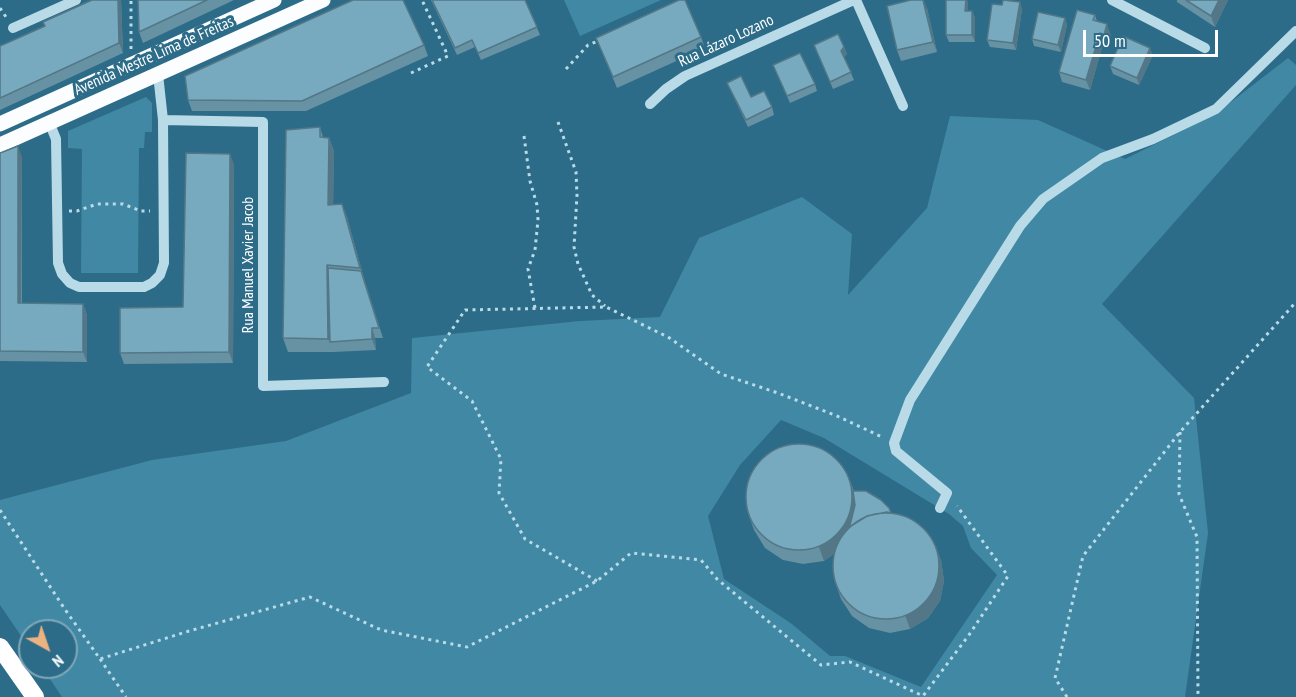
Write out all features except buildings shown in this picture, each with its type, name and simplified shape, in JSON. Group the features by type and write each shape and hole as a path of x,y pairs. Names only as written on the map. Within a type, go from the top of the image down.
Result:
{"highway":[{"path":"0,647 35,697"}],"main road":[{"name":"Avenida Mestre Lima de Freitas","path":"0,123 274,0"},
{"name":"Avenida Mestre Lima de Freitas","path":"0,145 322,0"}],"street":[{"path":"13,28 76,0"},
{"path":"855,0 903,106"},
{"name":"Rua Lázaro Lozano","path":"650,104 685,76 855,0"},
{"path":"1112,0 1205,48"},
{"path":"940,508 947,493 896,451 894,443 910,400 1020,226 1043,199 1102,159 1153,139 1216,109 1296,31"},
{"path":"50,122 56,139 58,263 63,274 70,283 79,287 144,287 153,283 160,275 164,263 164,120 158,74"},
{"name":"Rua Manuel Xavier Jacob","path":"164,120 263,122 263,386 384,382"}],"path":[{"path":"131,0 131,51"},
{"path":"411,73 448,56 422,0"},
{"path":"566,69 588,45 599,40"},
{"path":"558,122 576,172 574,247 578,264 592,295 606,307 668,337 722,374 837,416 894,443"},
{"path":"524,136 538,220 535,250 528,269 535,309"},
{"path":"57,211 77,211 97,204 123,204 141,211 164,211"},
{"path":"1066,697 1055,678 1083,556 1180,432 1296,302"},
{"path":"597,581 525,539 499,493 501,459 472,401 427,367 465,310 606,307"},
{"path":"1180,432 1179,494 1197,537 1198,697"},
{"path":"100,659 310,597 381,630 467,647 597,581 631,553 700,560 717,579 821,665 849,662 923,696 969,635 1008,576 947,493"},
{"path":"0,510 126,697"}],"shaded area":[{"path":"564,0 661,0 580,36"},
{"path":"1288,58 1296,65 1296,85 1102,304 1194,398 1208,533 1185,697 62,697 50,679 78,679 78,619 18,619 18,631 0,605 0,500 152,460 286,441 411,393 412,338 580,321 660,317 699,238 802,197 852,234 848,295 927,208 950,116 1038,120 1125,159 1214,115","holes":["781,420 824,438 949,514 963,526 971,548 997,575 921,687 845,656 830,656 792,624 724,579 708,516 740,465"]},
{"path":"146,97 152,103 152,132 145,132 144,148 139,148 138,273 81,273 82,149 68,148 68,131"}]}
